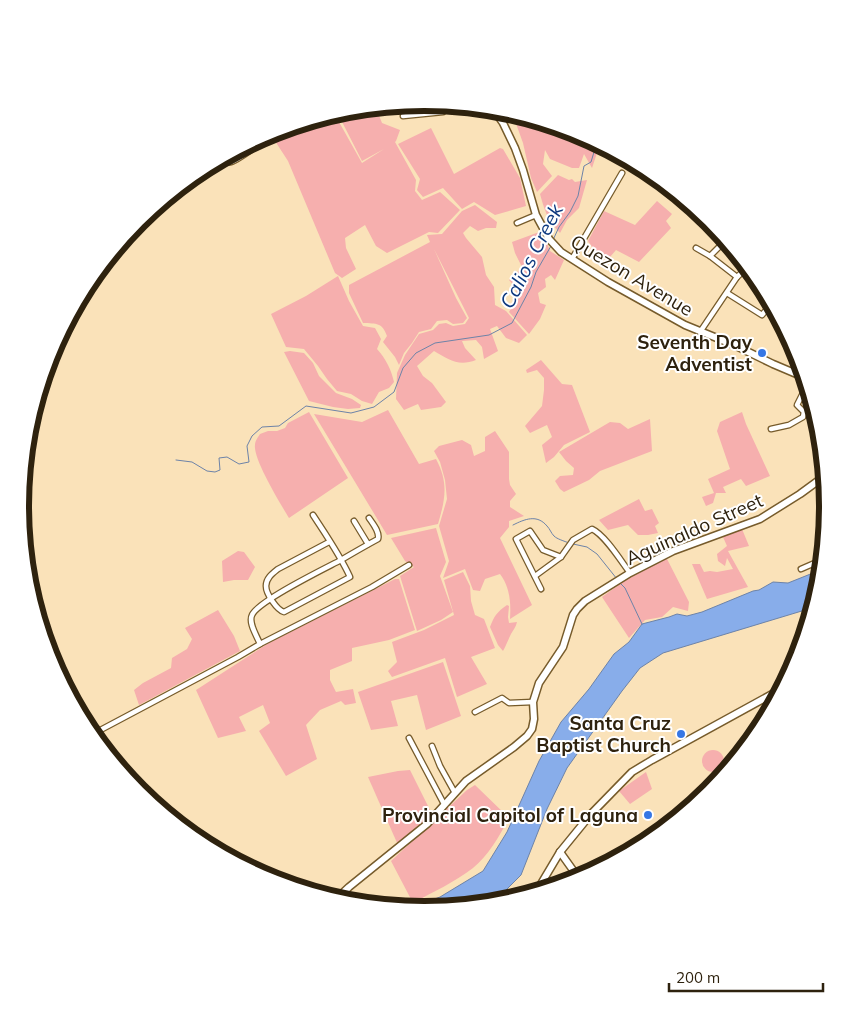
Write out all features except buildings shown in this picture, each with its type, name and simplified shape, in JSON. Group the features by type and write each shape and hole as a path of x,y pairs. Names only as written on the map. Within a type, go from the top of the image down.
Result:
{"main road":[{"name":"Quezon Avenue","path":"499,118 523,170 536,215 549,240 556,247 608,282 684,325 734,345 797,374"},
{"name":"Aguinaldo Street","path":"342,894 426,824 466,781 527,736 532,729 534,719 533,702 539,682 563,647 573,615 577,608 585,601 630,573 673,551 760,519 819,480"},
{"path":"541,885 560,852 591,814 636,770 772,694"},
{"path":"560,852 575,873"}],"street":[{"path":"403,116 443,112"},
{"path":"572,259 622,173"},
{"path":"517,223 536,215"},
{"path":"710,256 721,245"},
{"path":"696,248 710,256 737,277"},
{"path":"700,332 737,277 743,272"},
{"path":"727,293 762,315 767,309"},
{"path":"771,429 789,425 803,417 804,412 797,404 803,392"},
{"path":"313,514 329,542 342,559 350,577 281,612 271,599 266,586 272,574 329,542"},
{"path":"260,644 251,618 253,613 260,606 288,588 378,539 378,532 370,518"},
{"path":"354,520 368,544"},
{"path":"535,576 561,557 573,540 592,528 607,543 630,573"},
{"path":"542,589 516,539 530,531 543,550 561,557"},
{"path":"801,569 816,562"},
{"path":"98,730 409,566"},
{"path":"475,712 502,698 509,703 533,702"},
{"path":"409,738 444,804"},
{"path":"432,746 440,766 455,793"}],"shaded area":[{"path":"378,114 382,123 400,130 395,142 416,180 415,191 422,200 440,192 460,210 438,233 429,232 387,253 376,246 365,225 345,238 346,248 356,269 342,278 335,273 288,161 275,141 297,132 338,120 362,163 384,149 362,161 341,119"},
{"path":"515,121 552,132 598,151 592,168 584,154 579,168 572,168 550,159 545,150 543,164 552,176 537,192 531,178 523,143"},
{"path":"431,128 454,174 500,148 503,149 520,178 526,206 495,215 474,202 462,209 443,188 423,197 417,190 420,179 398,144"},
{"path":"558,175 569,180 572,179 575,182 587,180 579,208 567,220 560,233 547,215 540,194"},
{"path":"657,201 672,214 666,221 671,228 639,262 616,250 610,257 595,251 588,241 604,211 635,225"},
{"path":"475,205 497,222 496,228 486,228 478,231 470,226 463,233 482,257 486,275 494,287 495,305 506,311 527,335 519,343 506,338 497,326 490,329 498,351 484,359 482,347 476,340 462,341 465,348 476,360 470,362 453,361 434,351 417,366 423,376 432,383 446,402 441,407 421,410 418,404 404,410 396,399 397,373 405,355 419,334 433,330 439,324 446,323 453,326 465,324 469,318 434,249 467,318 463,323 453,324 447,320 437,321 431,329 419,332 404,353 399,365 383,342 387,336 383,328 375,324 363,323 349,293 349,285 430,242 427,235 442,234 462,211"},
{"path":"542,231 550,251 564,260 555,280 551,275 545,279 546,287 538,293 540,303 546,305 540,319 529,334 509,312 518,296 515,287 509,280 522,267 512,242"},
{"path":"733,260 741,271 740,272 731,262"},
{"path":"338,276 363,326 375,328 381,339 377,349 386,360 393,377 394,382 389,388 379,392 372,404 362,401 351,394 337,391 304,349 286,347 271,314 306,296"},
{"path":"284,352 304,353 313,363 319,376 336,393 352,399 361,405 360,408 333,407 309,401"},
{"path":"541,360 562,384 572,385 590,432 564,445 546,463 542,445 552,437 547,425 530,433 525,426 542,406 544,390 544,378 537,370 527,373 526,370"},
{"path":"388,410 419,464 436,459 443,476 444,491 438,524 387,535 314,414 362,422"},
{"path":"309,412 348,478 289,518 258,460 255,444 260,434 285,428 288,423"},
{"path":"742,412 770,476 746,486 741,479 723,487 726,493 716,493 713,503 706,506 702,497 714,493 708,479 730,469 717,431 720,422"},
{"path":"650,419 652,451 600,471 589,480 564,492 560,489 555,481 560,476 573,475 574,468 559,452 610,422 620,423 628,429"},
{"path":"495,431 509,452 510,485 516,494 510,501 510,507 524,516 509,521 509,527 500,538 532,605 510,619 509,595 506,584 500,574 485,579 480,591 473,590 465,569 443,578 449,561 439,526 447,499 445,480 440,462 434,451 439,446 462,440 471,445 474,456 485,451 485,437"},
{"path":"639,499 645,511 652,509 659,523 655,526 658,533 638,535 628,525 608,530 599,520"},
{"path":"436,528 446,562 440,576 453,612 417,631 400,576 414,567 405,561 391,538"},
{"path":"742,529 749,546 728,551 748,587 707,599 692,564 700,564 704,572 733,569 727,558 725,566 718,561 717,554 727,546 723,537"},
{"path":"238,551 244,552 255,567 248,580 223,582 222,561"},
{"path":"666,557 689,602 688,611 673,607 662,617 645,620 629,638 602,597 624,581"},
{"path":"463,572 470,586 471,601 475,615 484,619 495,648 471,657 487,684 457,697 445,658 392,677 388,671 397,662 392,642 424,630 454,615 444,580"},
{"path":"395,579 399,579 415,630 389,640 352,648 352,661 330,670 330,680 336,692 353,689 356,703 345,705 341,701 320,710 306,725 317,759 286,776 259,731 270,723 263,705 239,717 246,731 218,738 196,690 267,644"},
{"path":"507,605 509,606 509,623 517,622 503,651 498,645 490,627 496,614"},
{"path":"218,610 234,636 240,651 139,705 134,690 171,668 172,658 187,649 192,639 185,628"},
{"path":"443,662 461,716 426,730 417,695 391,701 398,726 371,730 358,692"},
{"path":"713,750 723,757 724,761 717,771 713,772 703,765 702,761 709,751"},
{"path":"410,770 432,814 398,845 368,777"},
{"path":"646,772 652,789 630,804 619,791"},
{"path":"475,785 509,818 489,851 473,868 415,902 412,902 391,861 467,790"}],"water":[{"path":"815,572 807,609 663,653 640,668 567,768 547,809 521,875 501,895 476,899 427,902 440,897 483,871 507,832 539,761 561,722 589,689 614,654 629,642 642,624 677,614 687,616 702,612 759,590 773,582 788,583"}],"waterway":[{"name":"Calios Creek","path":"553,240 578,196 584,166 591,162 595,150"},
{"name":"Calios Creek","path":"176,460 192,462 207,471 215,472 220,470 219,458 227,457 239,464 249,462 247,446 252,436 262,427 279,426 306,406 351,413 374,407 394,392 403,368 416,353 435,343 489,335 512,323 531,287 536,272 551,246"},
{"path":"513,525 531,519 539,520 547,526 555,537 569,543"},
{"path":"573,544 587,547 597,554 617,579"},
{"path":"619,582 625,588 642,624"}],"place":[{"name":"Seventh Day Adventist","path":"762,353"},
{"name":"Santa Cruz Baptist Church","path":"681,734"},
{"name":"Provincial Capitol of Laguna","path":"648,815"}]}
